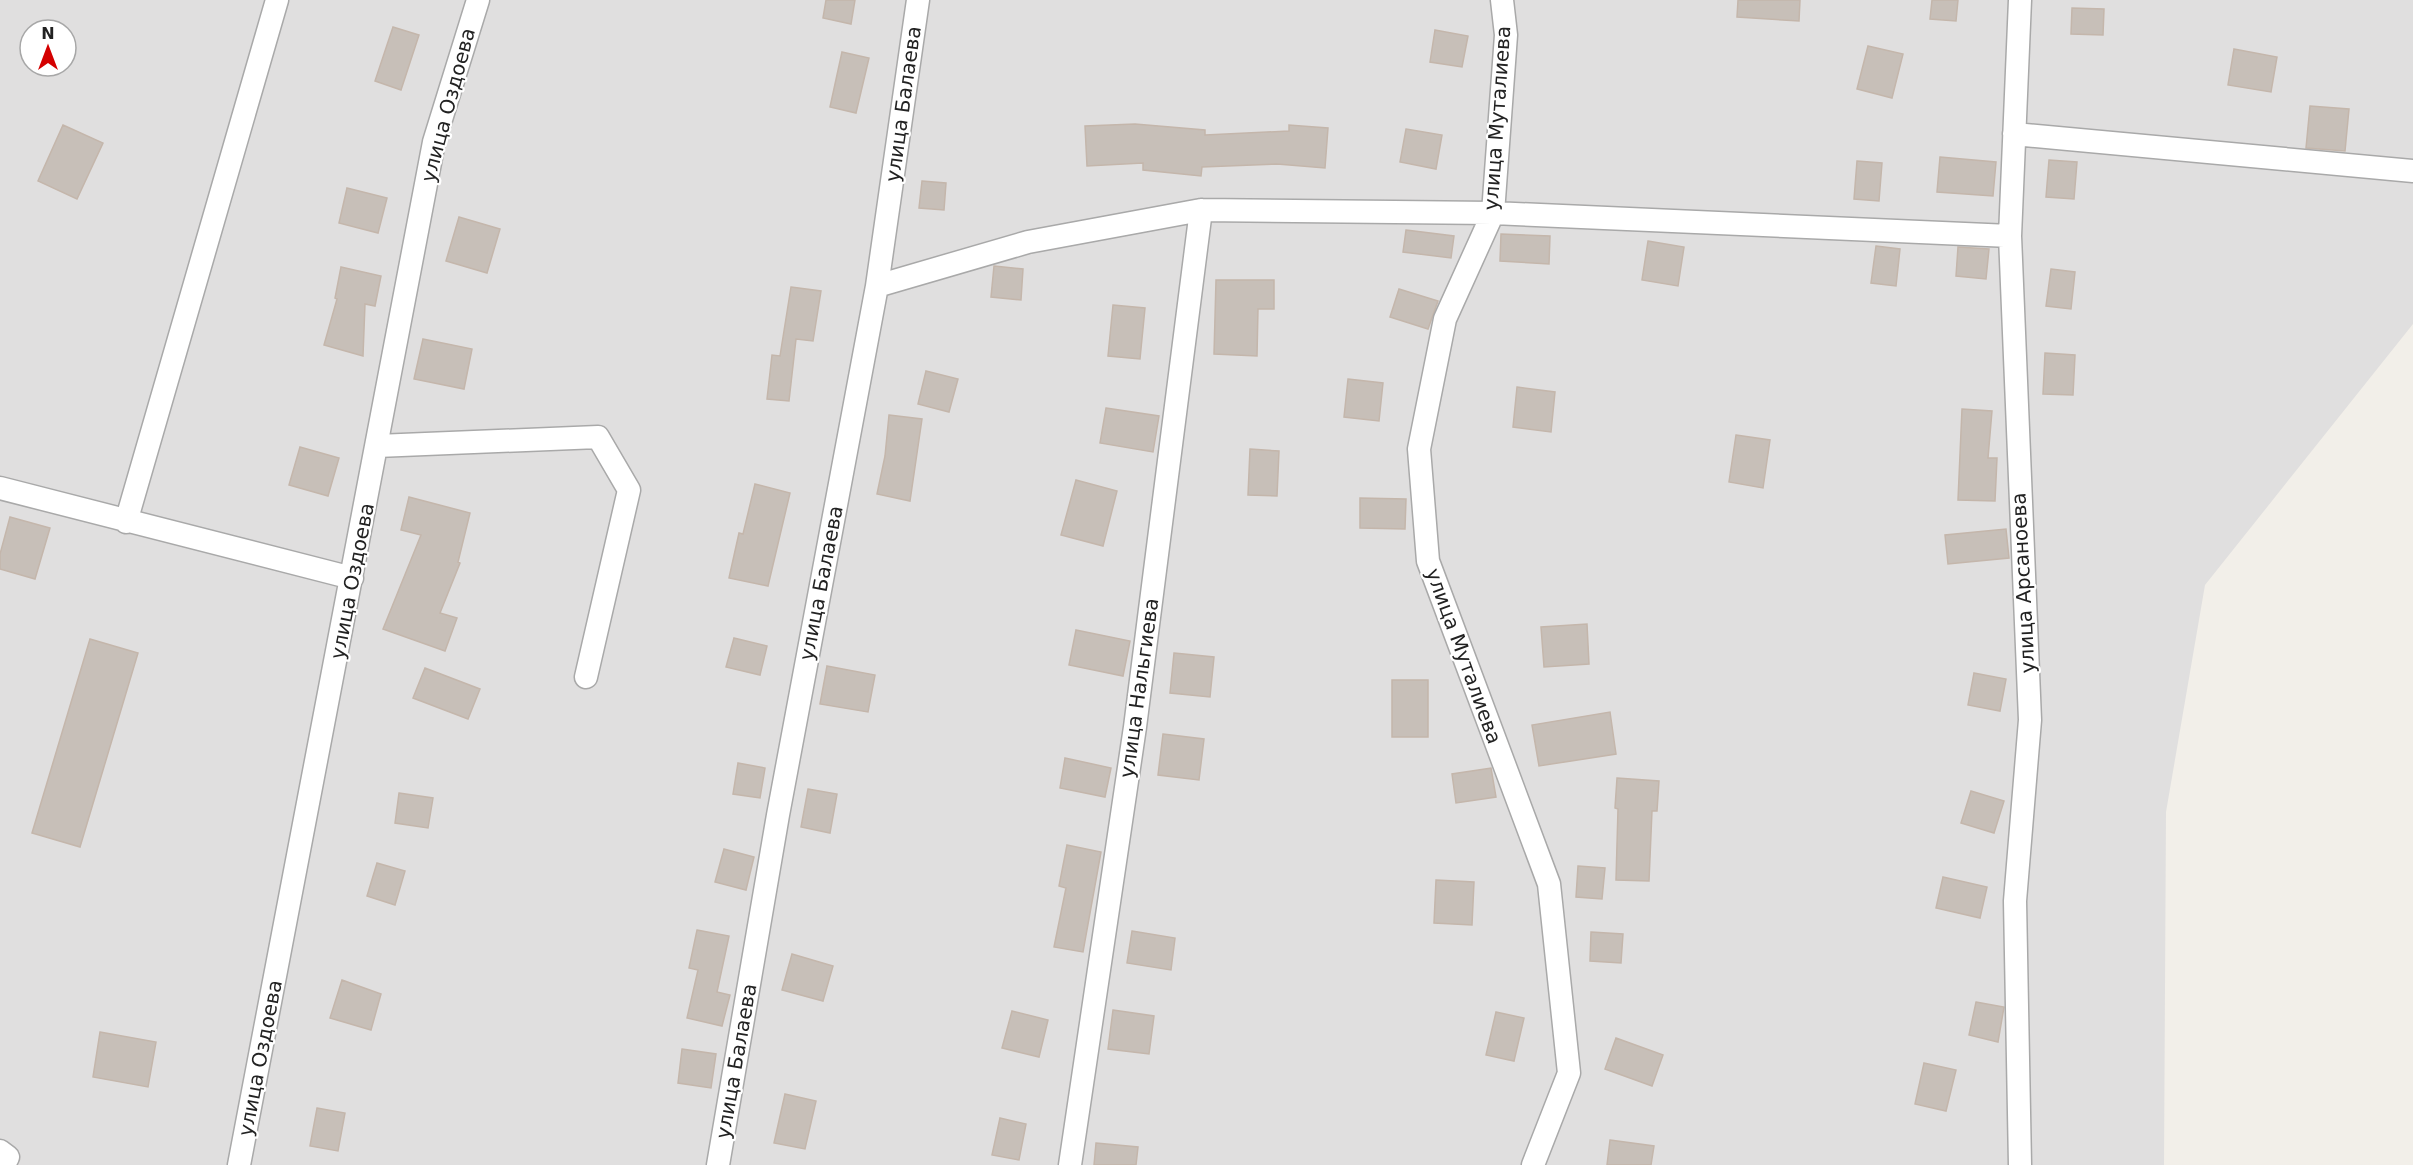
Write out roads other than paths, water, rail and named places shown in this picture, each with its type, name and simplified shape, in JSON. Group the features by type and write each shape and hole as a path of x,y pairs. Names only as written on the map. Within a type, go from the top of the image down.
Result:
{"street":[{"path":"126,522 277,0"},
{"name":"улица Оздоева","path":"239,1165 434,142 478,0"},
{"name":"улица Балаева","path":"718,1165 778,815 877,286 918,0"},
{"name":"улица Муталиева","path":"1502,0 1506,35 1493,213 1444,319 1419,449 1428,561 1549,884 1569,1073 1533,1165"},
{"name":"улица Арсаноева","path":"2020,0 2010,236 2030,720 2015,902 2020,1165"},
{"path":"2014,134 2413,171"},
{"path":"877,286 1028,242 1201,210 1493,213 2010,236"},
{"name":"улица Нальгиева","path":"1070,1165 1135,727 1201,210"},
{"path":"377,446 598,436 629,490 586,677"},
{"path":"0,488 352,578"},
{"path":"0,1151 8,1157 4,1165"}]}
